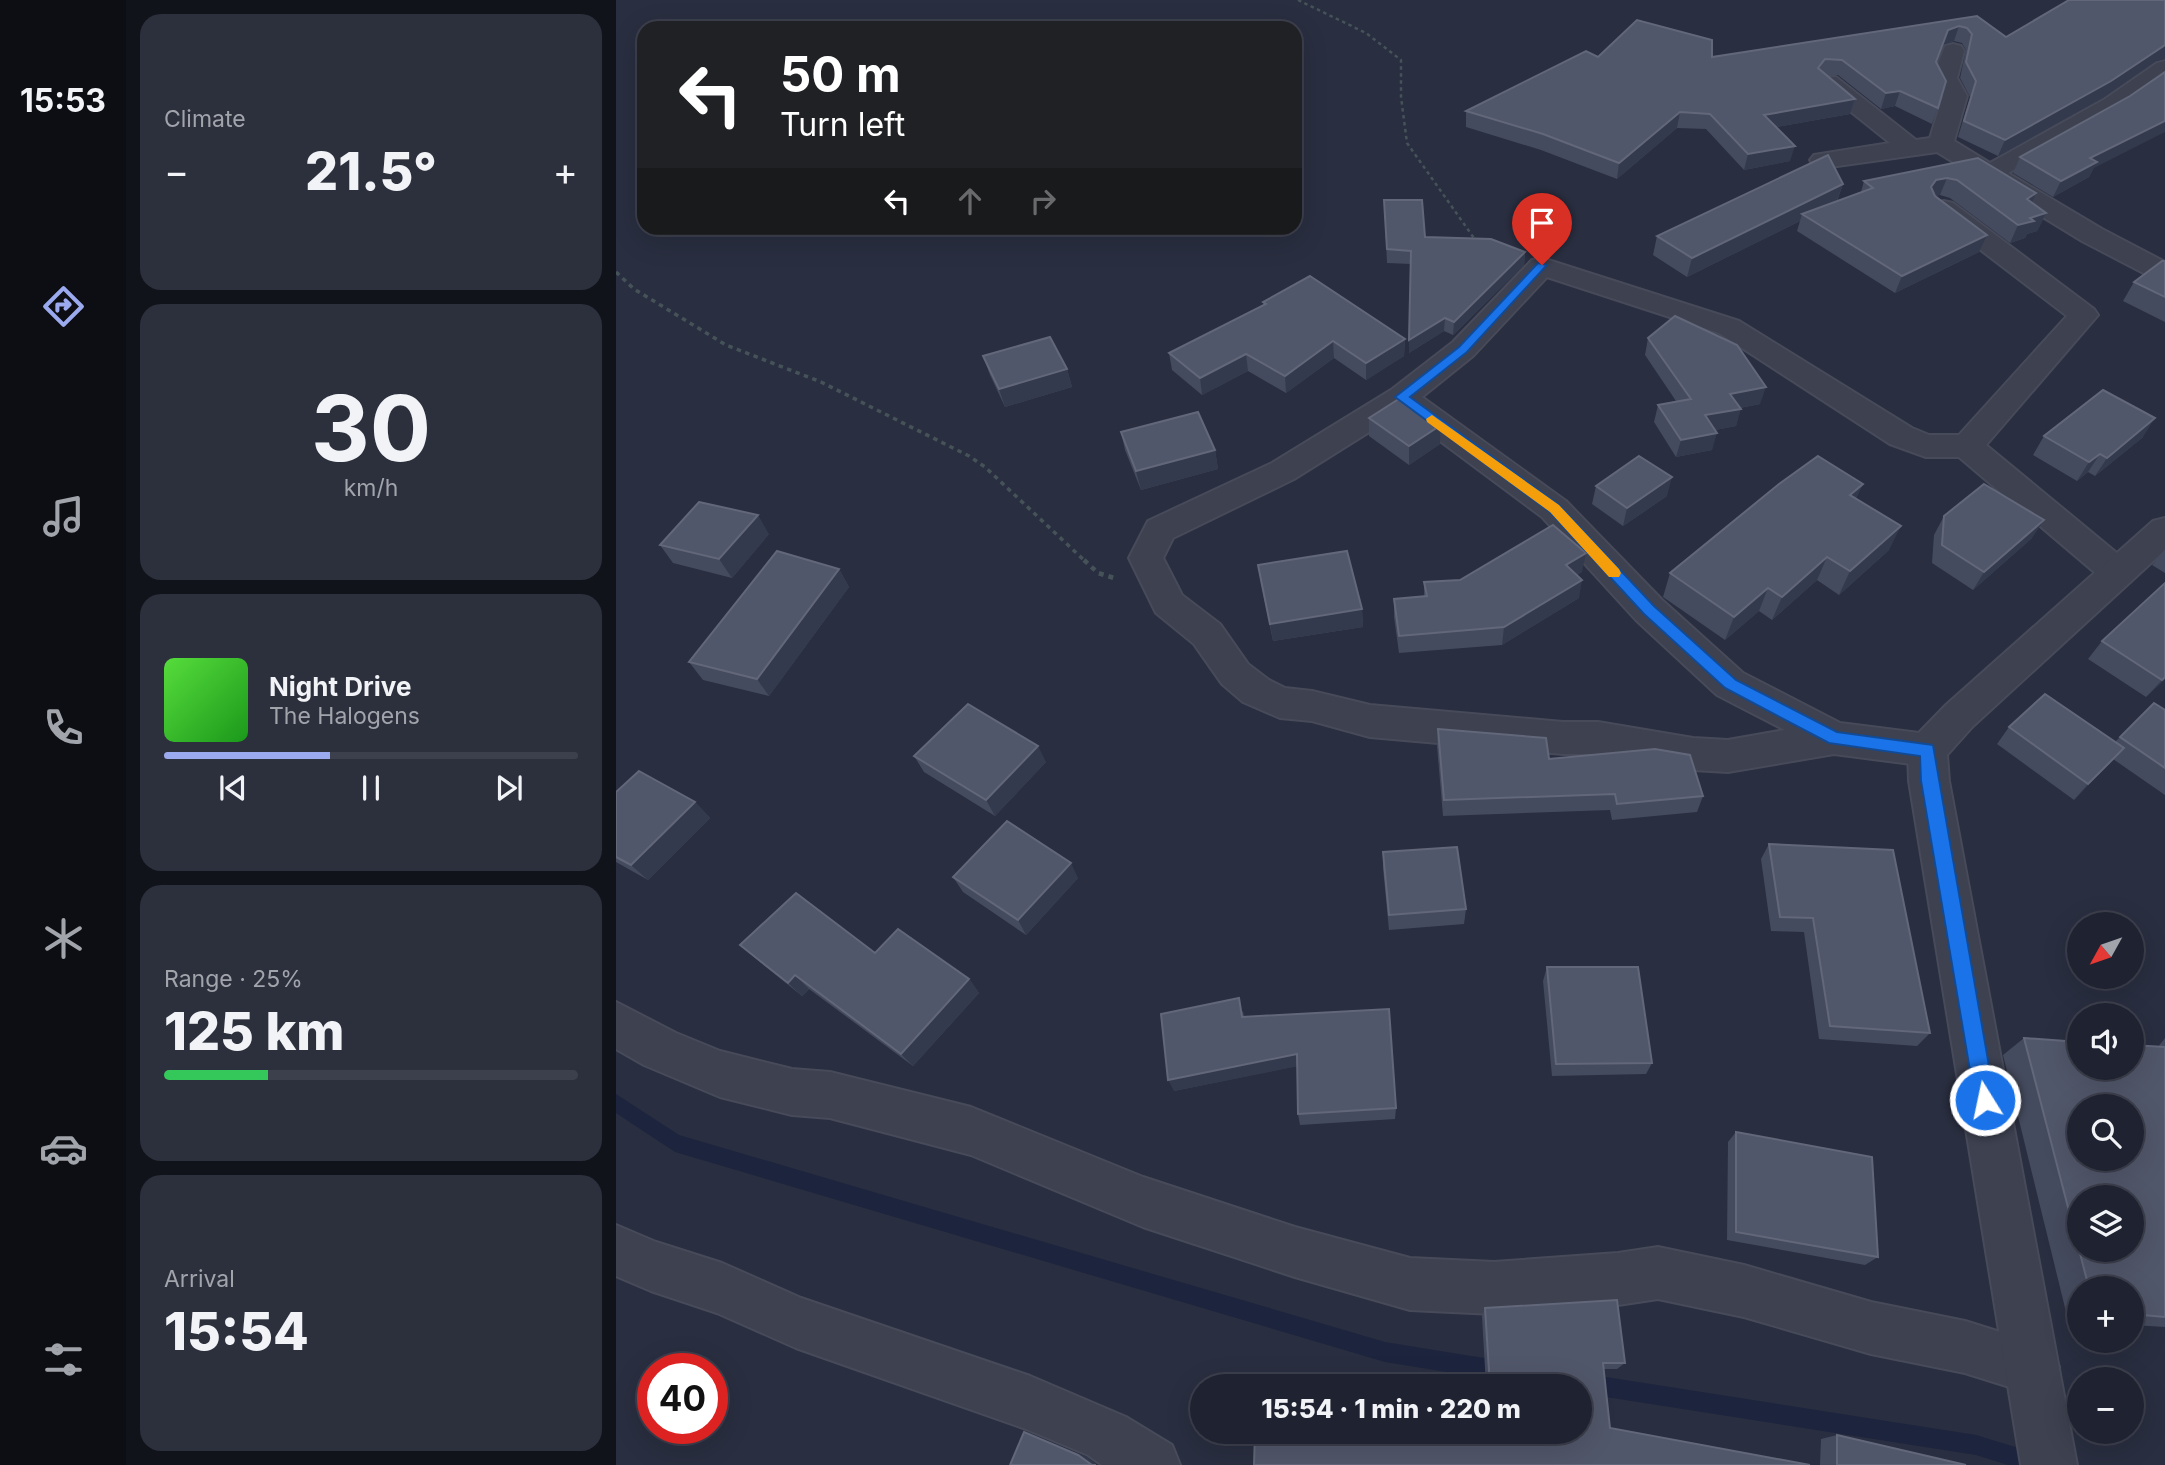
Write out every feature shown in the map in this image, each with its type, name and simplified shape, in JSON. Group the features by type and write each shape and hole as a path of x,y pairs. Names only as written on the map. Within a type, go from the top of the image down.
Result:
{"street":[{"path":"1941,144 1955,96 1945,78 1953,51"},
{"path":"1990,173 2113,104 2165,68"},
{"path":"1828,82 1911,148"},
{"path":"1823,160 1941,144 2092,235 2165,273"},
{"path":"1939,205 2084,315 1967,446"},
{"path":"1927,750 1834,738 1728,756 1693,754 1598,738 1563,738 1370,722 1312,706 1280,703 1256,691 1235,674 1208,634 1169,604 1146,558 1160,530 1283,471 1402,397 1463,349 1542,265 1729,327 1901,436 1926,446 1967,446 2118,573"},
{"path":"1402,397 1555,509 1649,610 1730,684 1834,738"},
{"path":"2040,1416 1929,781 1927,750 1959,716 2165,530"},
{"path":"616,1024 660,1049 720,1074 792,1092 830,1095 971,1131 1143,1202 1295,1252 1410,1284 1493,1288 1618,1279 1658,1273 1744,1291 1871,1328 1965,1347 2040,1416"},
{"path":"616,1250 651,1266 722,1289 796,1322 1030,1403 1107,1436 1152,1465"}],"path":[{"path":"1298,0 1345,21 1389,46 1401,60 1401,97 1407,143 1446,200 1477,244 1542,265"},
{"path":"616,272 634,289 726,345 821,382 969,456 985,467 1098,573 1148,591 1169,604"}],"building":[{"path":"2069,0 2165,0 2165,45 2111,81 2005,140 1964,121 1976,81 1966,62 1972,34 1967,28 1959,26 1948,30 1936,62 1946,81 1938,108 1900,91 1886,93 1842,60 1825,59 1818,68 1855,99 1764,115 1795,146 1748,154 1710,114 1680,112 1619,163 1543,134 1466,111 1586,51 1598,57 1637,20 1712,40 1712,57 1977,16 2006,37"},
{"path":"2165,72 2165,121 2090,158 2097,162 2061,181 2020,157 2130,96"},
{"path":"1828,155 1843,184 1692,258 1657,236"},
{"path":"1978,158 2036,193 2027,199 2046,213 2030,218 2034,221 2018,225 1957,180 1936,180 1931,187 1935,196 1987,235 1902,276 1802,214 1873,188 1864,181"},
{"path":"1384,200 1422,200 1425,237 1491,239 1525,252 1454,322 1445,318 1409,340 1411,251 1387,249"},
{"path":"2165,261 2165,297 2134,282"},
{"path":"1310,276 1405,339 1366,363 1333,341 1285,376 1246,354 1200,378 1169,353 1266,304 1263,302"},
{"path":"1675,316 1737,345 1766,387 1730,394 1741,409 1705,415 1717,433 1681,440 1658,405 1691,399 1648,338"},
{"path":"1050,337 1067,369 999,389 983,356"},
{"path":"2103,390 2155,418 2107,458 2100,454 2089,462 2044,436"},
{"path":"1402,397 1441,425 1409,446 1369,418"},
{"path":"1198,412 1215,450 1136,471 1121,432"},
{"path":"1639,456 1672,477 1627,508 1596,486"},
{"path":"1818,456 1863,484 1850,495 1901,526 1850,571 1827,557 1782,597 1768,588 1734,617 1670,573 1779,484"},
{"path":"1984,484 2044,520 1984,572 1942,545 1944,516"},
{"path":"699,502 758,515 719,559 660,545"},
{"path":"1553,525 1586,553 1566,565 1582,580 1504,627 1399,636 1394,599 1427,596 1424,582 1460,580"},
{"path":"777,551 839,569 757,679 689,662"},
{"path":"1347,551 1362,609 1270,624 1258,565"},
{"path":"2165,583 2165,677 2162,680 2102,641"},
{"path":"2045,694 2124,748 2088,784 2009,727"},
{"path":"2154,703 2165,710 2165,768 2120,737"},
{"path":"968,704 1038,746 986,800 914,756"},
{"path":"1438,729 1546,738 1549,759 1655,749 1690,755 1703,796 1617,804 1615,794 1444,800"},
{"path":"639,771 695,802 631,865 616,857 616,792"},
{"path":"1007,821 1071,863 1018,920 953,877"},
{"path":"1769,844 1893,850 1930,1033 1830,1026 1813,918 1780,917"},
{"path":"1457,847 1466,909 1389,915 1383,852"},
{"path":"796,893 875,953 898,929 969,979 901,1054 795,975 788,983 740,945"},
{"path":"1547,967 1638,967 1652,1063 1556,1064"},
{"path":"1239,998 1242,1017 1389,1009 1396,1108 1298,1114 1297,1054 1168,1080 1161,1014"},
{"path":"2024,1038 2067,1041 2067,1080 2144,1080 2144,1046 2165,1047 2165,1317 2144,1315 2144,1276 2086,1276 2082,1262 2144,1262 2144,1185 2067,1185 2067,1204"},
{"path":"1736,1132 1872,1157 1878,1257 1736,1232"},
{"path":"1617,1300 1625,1363 1603,1363 1610,1428 1810,1465 1254,1465 1255,1444 1592,1444 1592,1374 1489,1374 1485,1308"},
{"path":"1024,1432 1078,1455 1092,1465 1010,1465"},
{"path":"1837,1435 1966,1465 1837,1465"}],"waterway":[{"path":"616,1103 675,1143 1385,1352 1502,1371"},
{"path":"1592,1385 1976,1445 2041,1465"}],"slow traffic":[{"path":"1432,419 1555,509 1614,573"}],"route":[{"path":"1542,265 1463,349 1402,397 1555,509 1649,610 1730,684 1834,738 1927,750 1929,781 1985,1100"}]}
